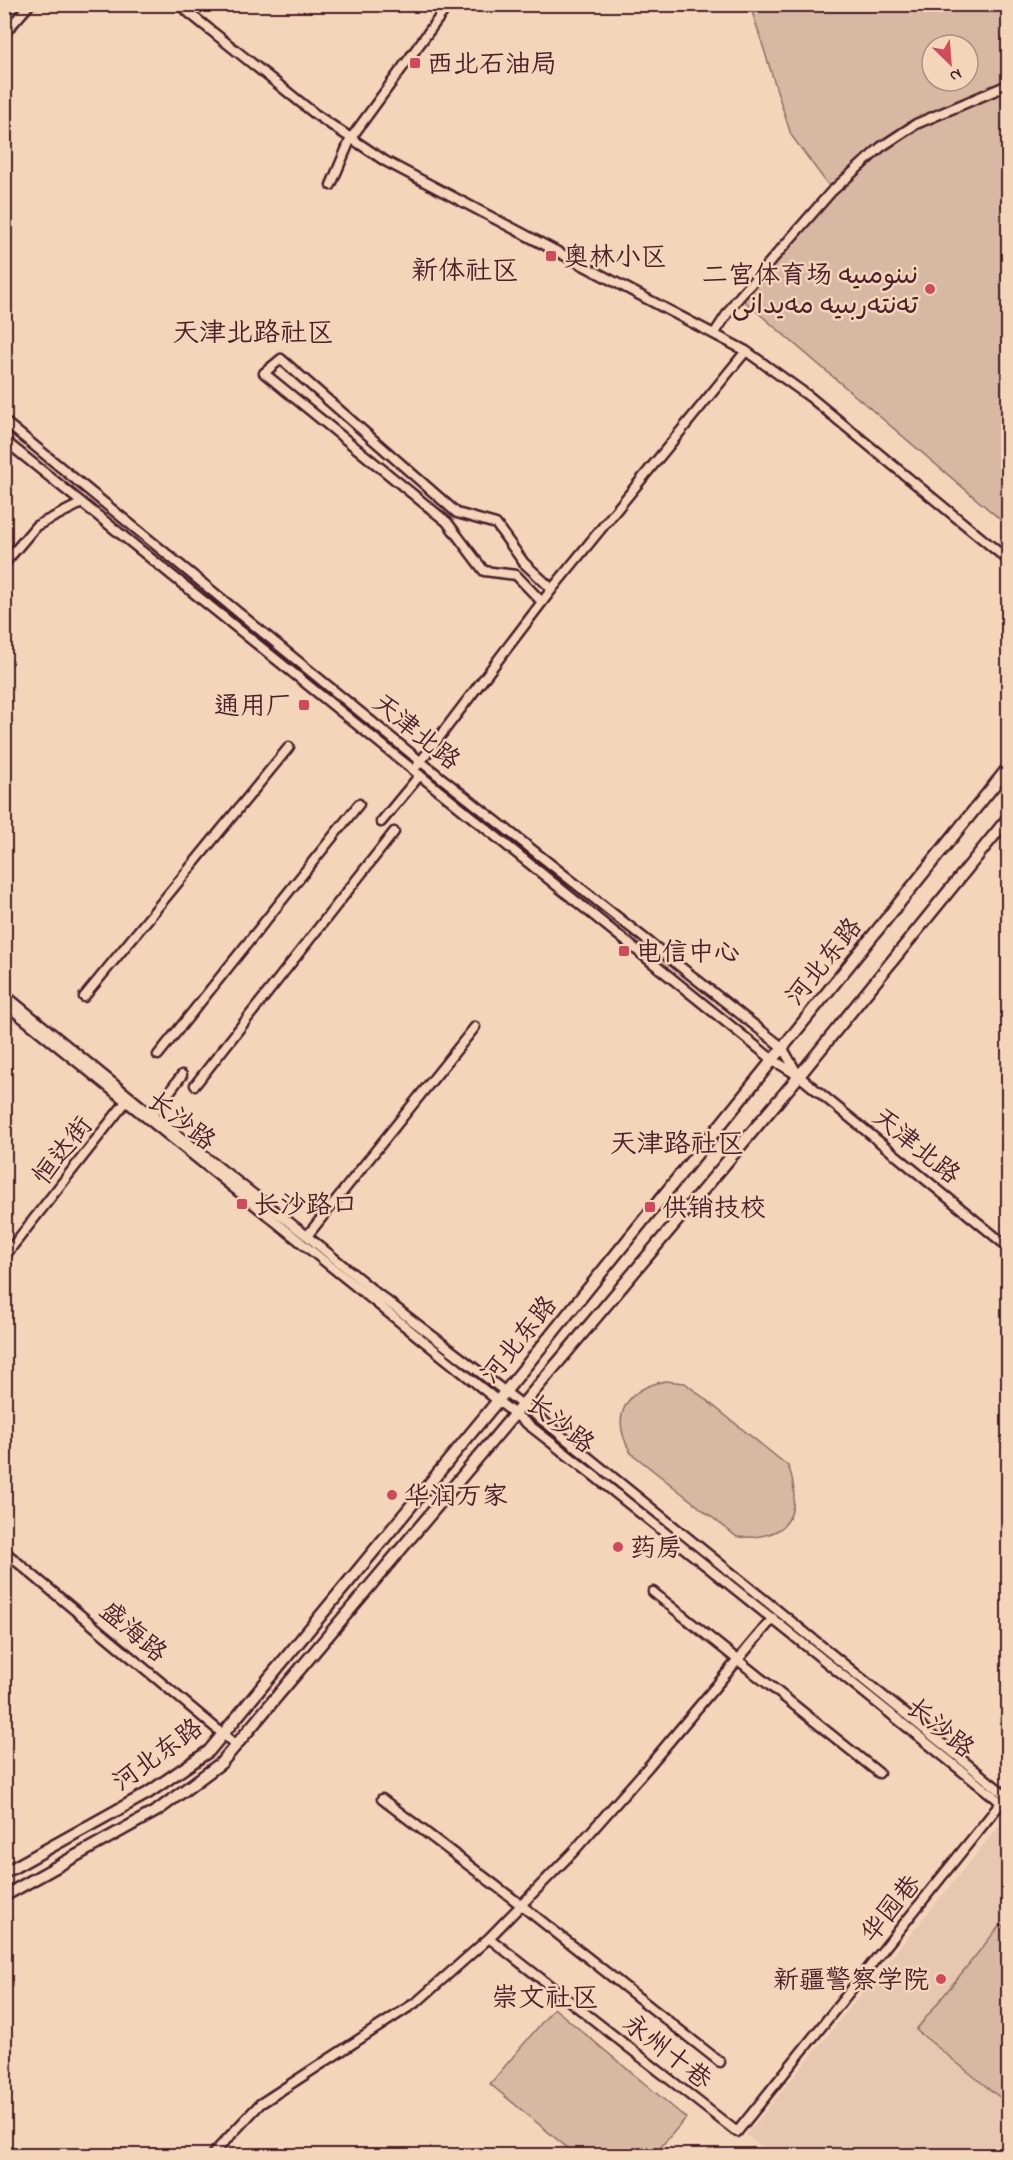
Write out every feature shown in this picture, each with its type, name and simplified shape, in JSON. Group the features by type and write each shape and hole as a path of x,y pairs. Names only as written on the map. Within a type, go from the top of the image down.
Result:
{"main road":[{"name":"河北东路","path":"4,1873 148,1793 209,1751 501,1397 1008,768"},
{"path":"4,1896 158,1810 220,1763 799,1076 1008,818"}],"street":[{"path":"4,34 30,4"},
{"path":"178,4 315,114 385,161 746,351 810,397 1008,560"},
{"path":"331,185 351,138 449,4"},
{"path":"714,334 735,302 831,192 881,147 916,124 1008,85"},
{"path":"381,822 417,773 420,761 552,589 746,351"},
{"path":"542,602 516,575 484,571 447,522 264,373 281,359 457,513 496,525 524,563 552,589"},
{"name":"天津北路","path":"4,421 420,761 782,1047 799,1076"},
{"name":"天津北路","path":"4,440 773,1060 799,1076 1008,1247"},
{"path":"4,564 36,526 82,503"},
{"path":"84,997 289,747"},
{"path":"158,1055 359,804"},
{"path":"195,1085 394,832"},
{"name":"长沙路","path":"4,994 128,1100 152,1114 307,1236 501,1397"},
{"name":"长沙路","path":"4,1003 1007,1800"},
{"path":"307,1236 475,1027"},
{"path":"152,1114 182,1075"},
{"name":"恒达街","path":"4,1257 128,1100"},
{"name":"长沙路","path":"519,1410 772,1618 1007,1800"},
{"name":"盛海路","path":"4,1551 236,1745"},
{"path":"654,1592 879,1773"},
{"path":"211,2156 260,2104 417,2001 489,1938 573,1852 648,1767 772,1618"},
{"path":"382,1799 720,2062"},
{"name":"华园巷","path":"737,2132 1007,1800"},
{"name":"永州十巷","path":"489,1938 737,2132"}],"shaded area":[{"path":"750,5 1008,5 1008,526 743,300 829,186 791,135"},
{"path":"665,1381 685,1383 788,1466 794,1490 793,1508 786,1523 780,1529 770,1534 737,1537 631,1453 622,1427 625,1406 640,1390"},
{"name":"新疆警察学院","path":"1004,1820 1008,1823 1008,2155 772,2155 746,2135"},
{"path":"1001,1924 1008,1931 1008,2104 916,2030"},
{"path":"554,2008 686,2118 654,2155 576,2155 490,2084"}],"place":[{"name":"西北石油局","path":"415,63"},
{"name":"奥林小区","path":"551,256"},
{"name":"二宫体育场 نىنومىيە تەنتەربىيە مەيدانى","path":"930,289"},
{"name":"通用厂","path":"304,705"},
{"name":"电信中心","path":"624,951"},
{"name":"长沙路口","path":"242,1204"},
{"name":"供销技校","path":"650,1207"},
{"name":"华润万家","path":"392,1495"},
{"name":"药房","path":"618,1547"},
{"name":"新疆警察学院","path":"941,1979"}],"district":[{"name":"新体社区","path":"465,270"},
{"name":"天津北路社区","path":"253,332"},
{"name":"天津路社区","path":"677,1143"},
{"name":"崇文社区","path":"545,1997"}]}
